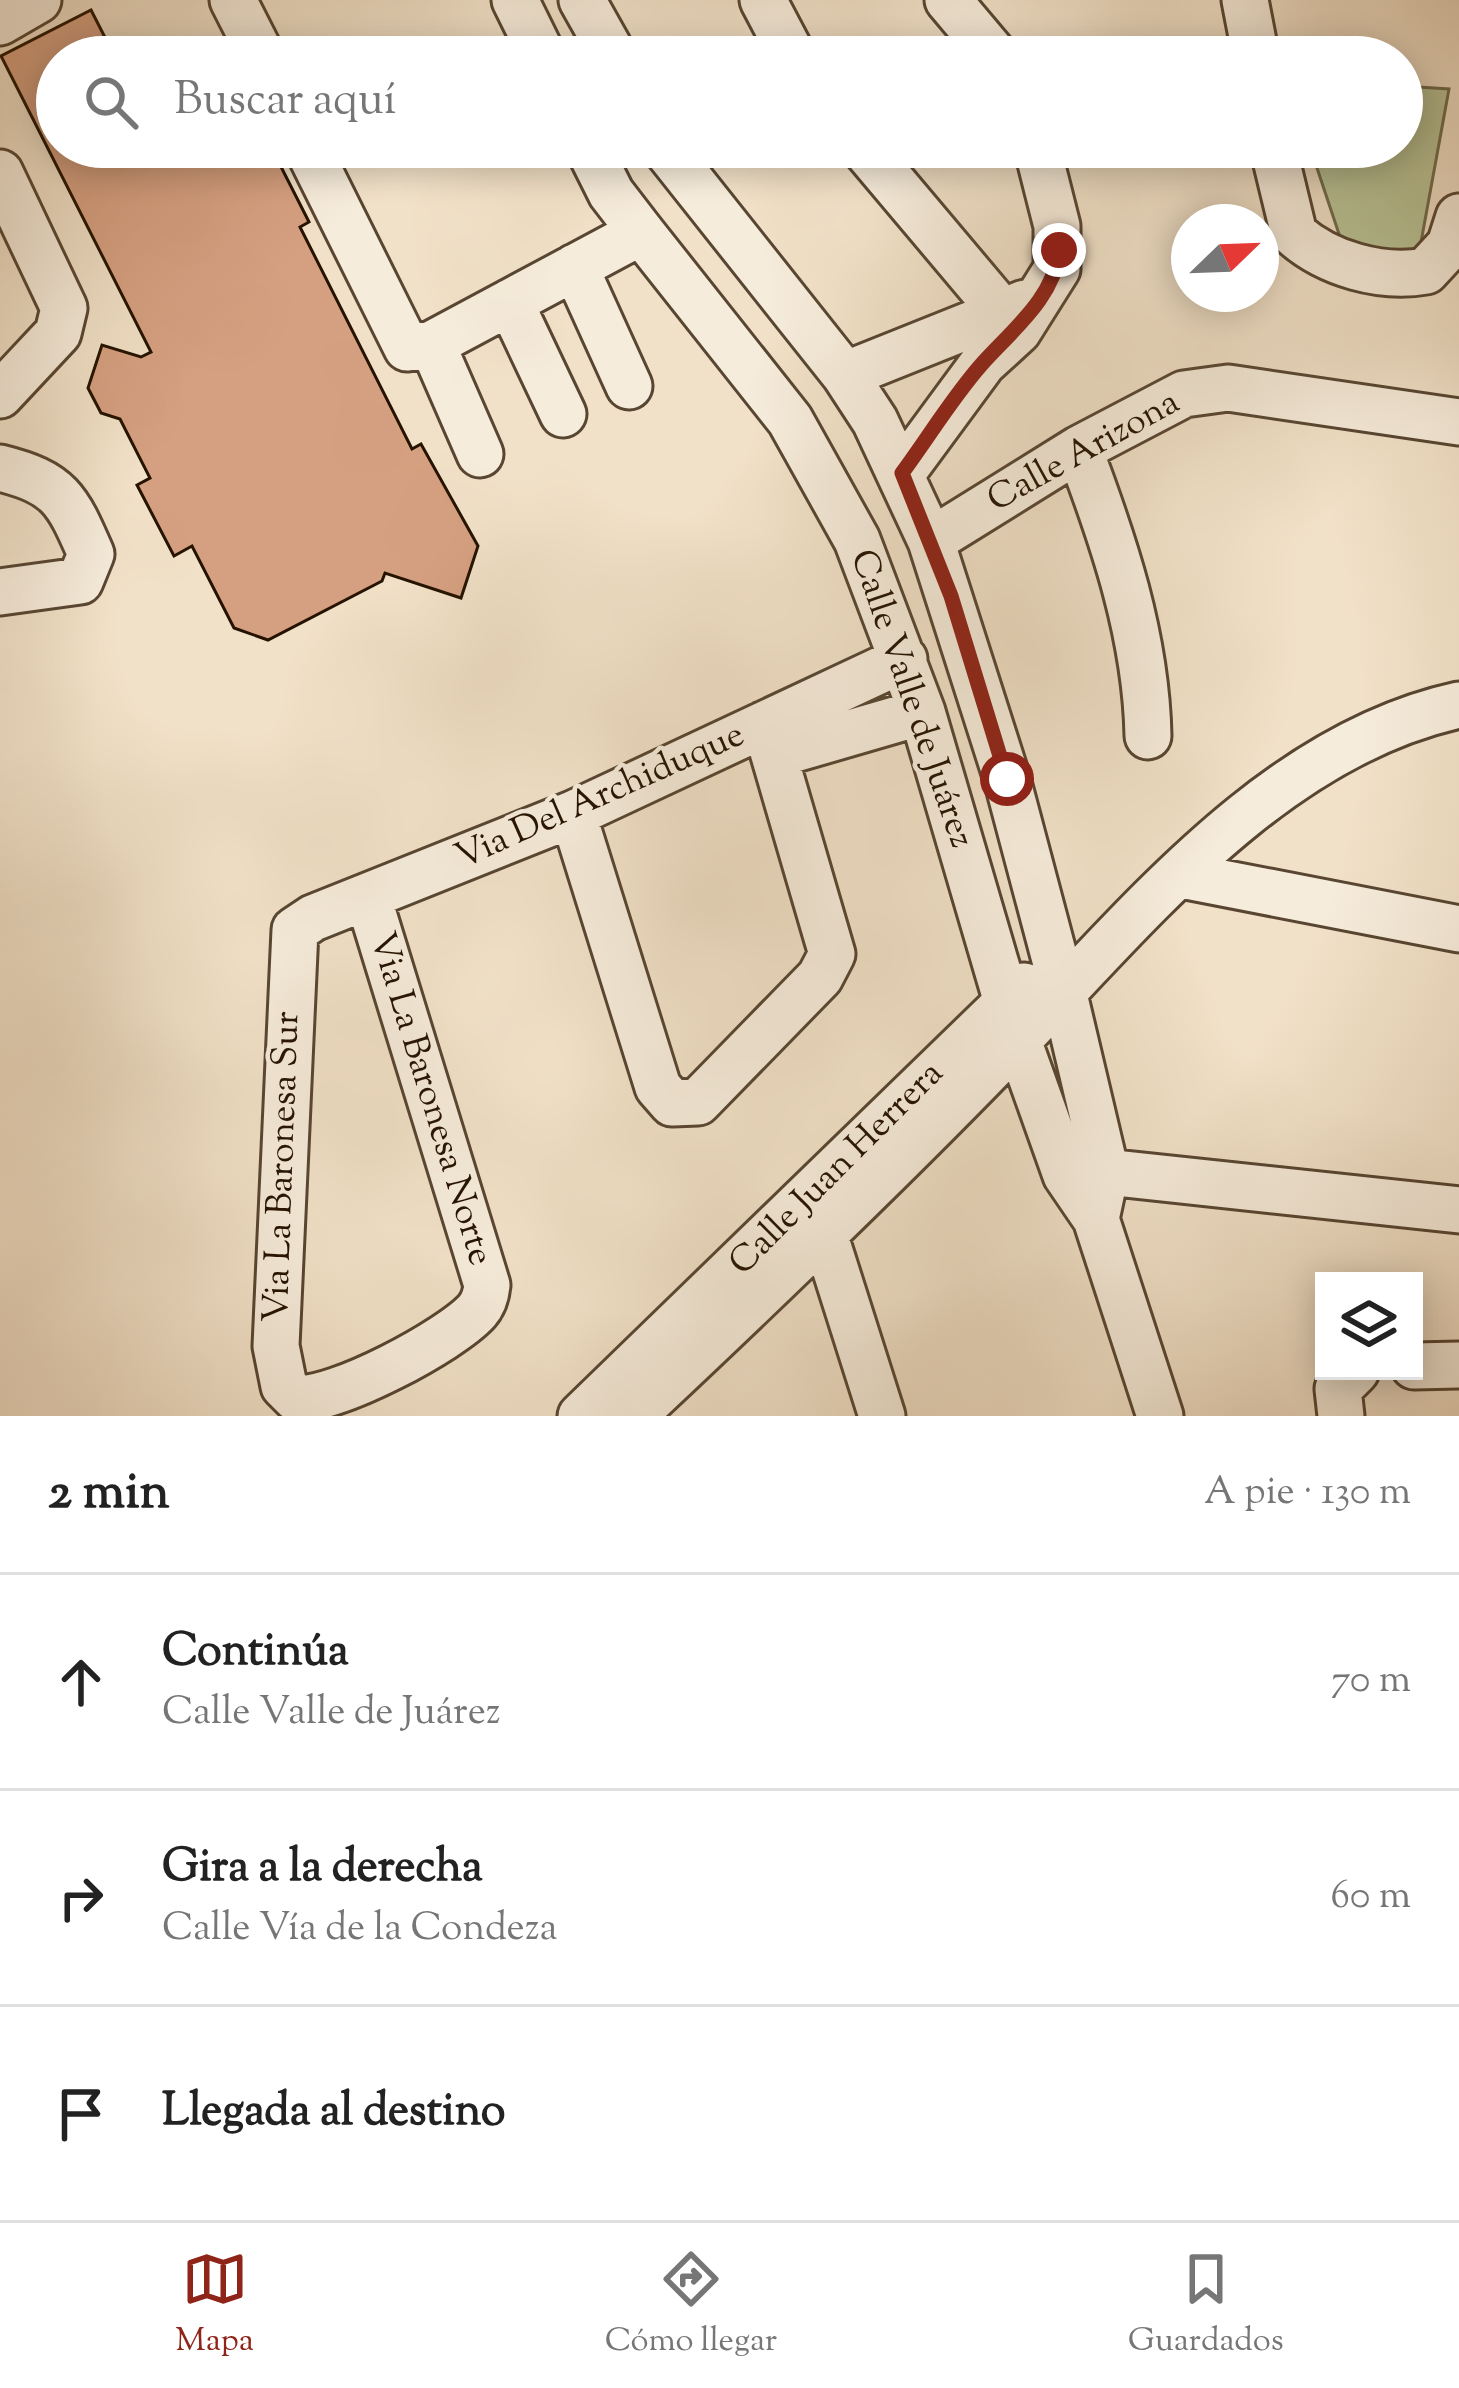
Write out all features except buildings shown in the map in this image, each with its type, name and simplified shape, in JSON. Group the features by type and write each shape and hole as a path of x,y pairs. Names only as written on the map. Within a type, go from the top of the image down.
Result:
{"street":[{"path":"0,22 38,0"},
{"path":"233,0 251,36"},
{"path":"515,0 533,36"},
{"path":"582,0 602,36"},
{"path":"763,0 783,36"},
{"path":"948,0 978,36"},
{"path":"1245,0 1252,36"},
{"path":"317,168 407,348 432,344 510,302 580,279 649,243"},
{"name":"Calle Valle de Juárez","path":"598,168 649,243 777,401 827,480 904,658 1012,1021 1086,1174"},
{"path":"611,193 644,168"},
{"name":"Calle Valle de Juárez","path":"680,168 845,375 902,473 932,541 1058,975 1086,1174"},
{"path":"882,168 1018,314"},
{"path":"902,473 1018,314 1050,284 1059,250 1041,168"},
{"path":"1278,168 1294,234 1330,260 1398,273 1426,271 1450,245 1459,218"},
{"path":"0,173 64,308 58,333 0,395"},
{"path":"580,279 629,386"},
{"path":"510,302 563,414"},
{"path":"845,375 1018,314"},
{"path":"432,344 480,454"},
{"name":"Calle Arizona","path":"932,541 1078,449 1184,394 1228,388 1459,422"},
{"path":"0,429 0,465 43,478 73,513 91,554 80,581 0,592"},
{"path":"1078,449 1114,547 1146,672 1148,736"},
{"name":"Via Del Archiduque","path":"295,931 368,897 770,739 904,658"},
{"name":"Calle Juan Herrera","path":"633,1416 814,1216 1058,975 1325,758 1393,722 1459,705"},
{"name":"Via Del Archiduque","path":"770,739 922,712"},
{"path":"574,814 658,1087 681,1106 706,1096 820,977 832,953 770,739"},
{"path":"1181,875 1459,929"},
{"path":"978,904 1036,889"},
{"name":"Via La Baronesa Norte","path":"296,1398 310,1400 347,1388 462,1324 485,1301 485,1270 368,897"},
{"name":"Via La Baronesa Sur","path":"295,931 276,1346 284,1386 296,1398"},
{"path":"1160,1416 1086,1174 1459,1210"},
{"path":"814,1216 883,1416"},
{"name":"Calle Juan Herrera","path":"581,1416 814,1216"},
{"path":"1423,1366 1459,1365"},
{"path":"1341,1416 1338,1389 1347,1380"}],"green space":[{"path":"1423,87 1449,89 1417,264 1346,255 1317,168 1423,168"}],"route":[{"path":"1007,779 951,596 902,473 982,363 1018,331 1034,301 1050,284 1059,250"}]}
